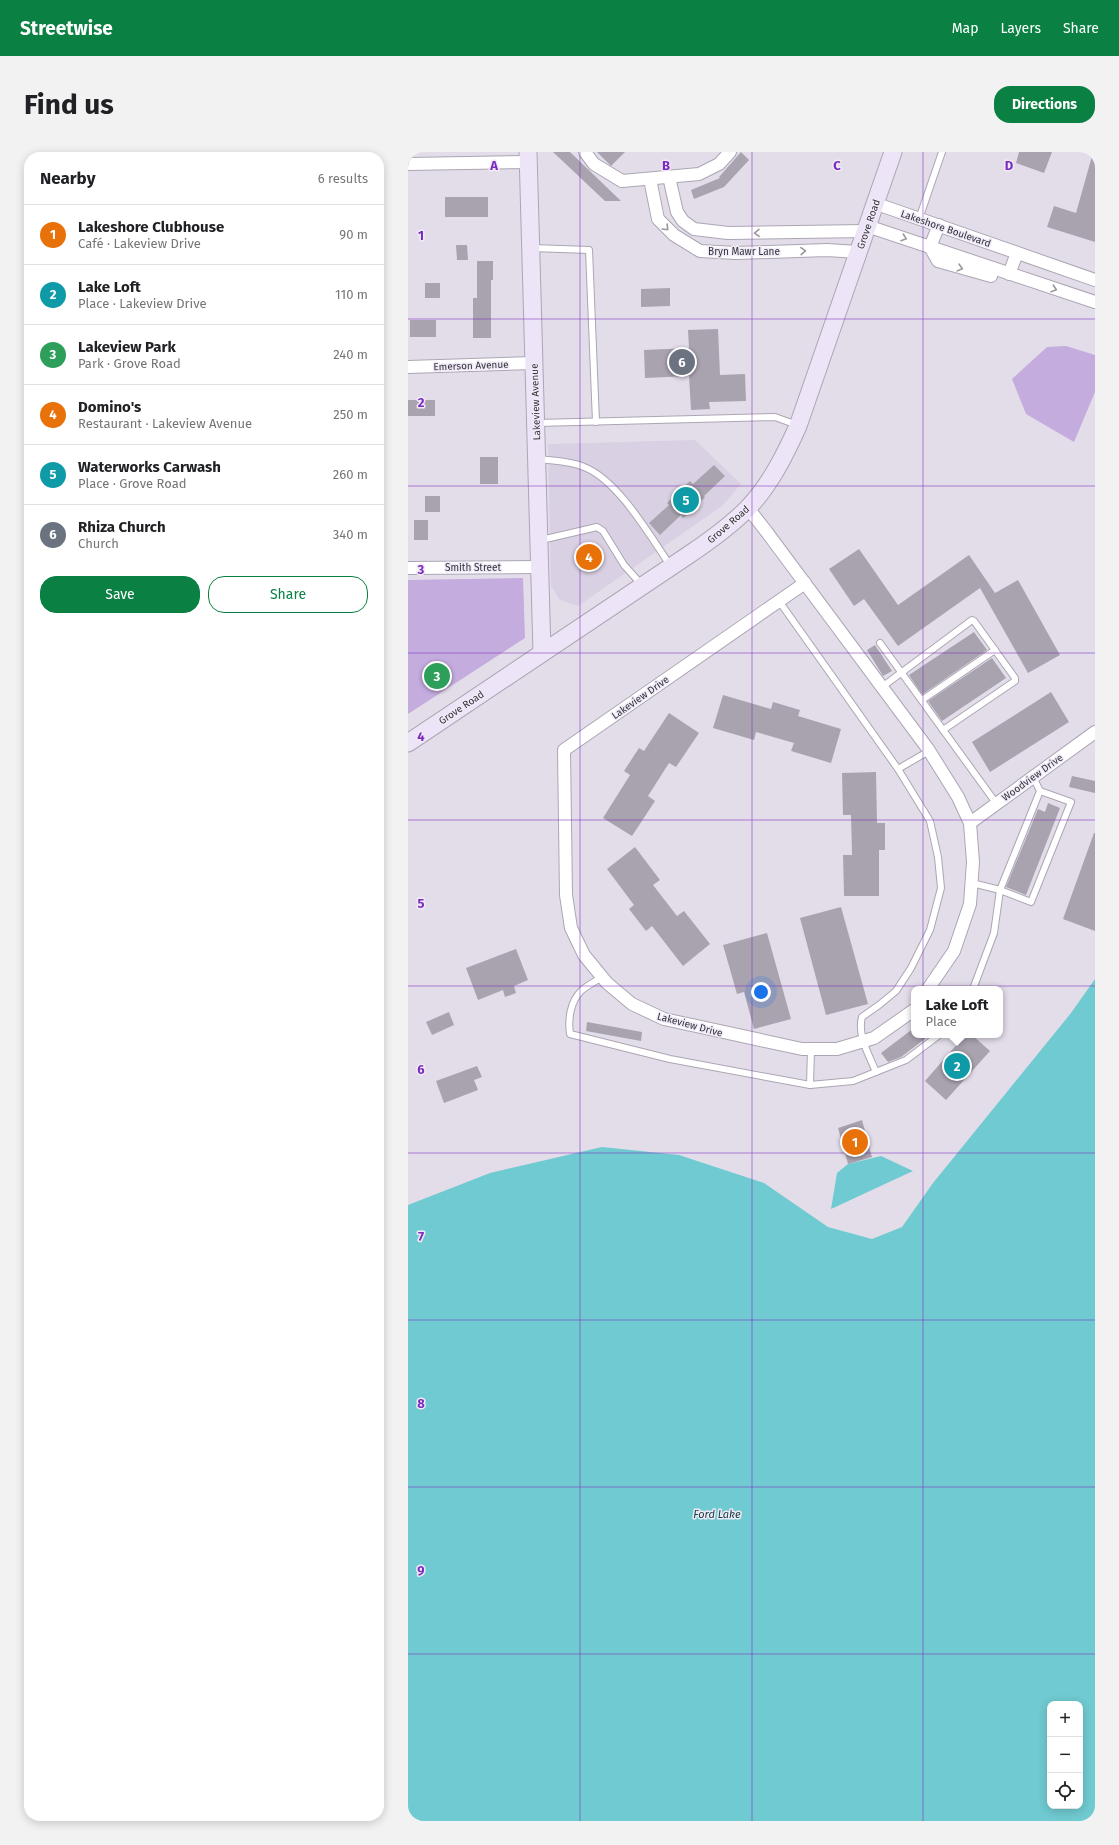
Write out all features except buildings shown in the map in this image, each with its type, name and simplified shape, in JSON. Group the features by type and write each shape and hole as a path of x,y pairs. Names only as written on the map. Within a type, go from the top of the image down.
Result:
{"main road":[{"name":"Grove Road","path":"408,743 720,533 748,508 778,467 798,426 893,152"},
{"name":"Lakeview Avenue","path":"528,157 542,652"}],"street":[{"path":"585,152 594,164 620,181 699,174 719,164 730,152"},
{"path":"408,164 528,157"},
{"name":"Bryn Mawr Lane","path":"669,177 676,212 683,222 694,229 728,233 867,229"},
{"name":"Bryn Mawr Lane","path":"650,179 658,219 674,235 700,251 736,253 827,250 858,252"},
{"name":"Lakeshore Boulevard","path":"874,204 939,225 1095,280"},
{"path":"930,247 939,225"},
{"path":"867,229 930,247 1019,285 1035,283"},
{"path":"1009,274 1018,253"},
{"path":"982,269 1009,274 1095,302"},
{"name":"Emerson Avenue","path":"408,367 534,363"},
{"path":"748,508 929,751 958,797 970,823 973,862 970,904 954,951 930,986"},
{"name":"Smith Street","path":"408,568 539,567"},
{"name":"Lakeview Drive","path":"805,583 564,750 566,895 571,928 584,955 602,977 632,1004 664,1019 802,1050 837,1048 874,1038 911,1012"},
{"name":"Woodview Drive","path":"970,823 1095,732"}],"lane":[{"path":"919,219 942,152"},
{"path":"531,248 589,250 596,422"},
{"path":"535,423 775,417 798,426"},
{"path":"537,458 584,466 603,478 623,498 671,566"},
{"path":"538,540 597,527 603,531 624,565 642,586"},
{"path":"779,601 898,769 930,822 938,857 941,888 930,930 911,968 896,991 880,1005 862,1017 860,1024 864,1041 876,1072"},
{"path":"882,687 972,620 1015,678 1015,681 943,730"},
{"path":"880,642 996,804"},
{"path":"922,700 994,650"},
{"path":"898,769 929,751"},
{"path":"972,883 1000,890 1031,902 1071,802 1040,791 1033,777"},
{"path":"974,986 994,933 1000,890 1040,791"},
{"path":"602,977 580,991 573,1005 569,1024 570,1034 670,1059 810,1086 853,1081 906,1060 935,1038"},
{"path":"810,1086 811,1049"}],"shaded area":[{"path":"1066,346 1095,355 1095,392 1074,442 1026,414 1012,379 1047,347"},
{"path":"695,440 741,484 722,506 578,606 560,600 551,586 548,444"},
{"path":"523,578 525,638 408,714 408,580"}],"water":[{"name":"Ford Lake","path":"1095,979 1095,1821 408,1821 408,1205 490,1173 602,1147 679,1155 764,1183 828,1227 872,1239 902,1227 933,1183 1071,1013"},
{"path":"881,1156 913,1171 831,1209 837,1173 848,1164"}],"place":[{"name":"Rhiza Church","path":"682,362"},
{"name":"Waterworks Carwash","path":"686,500"},
{"name":"Domino's","path":"589,557"},
{"name":"Lakeview Park","path":"437,676"},
{"name":"Lake Loft","path":"957,1066"},
{"name":"Lakeshore Clubhouse","path":"855,1142"}]}
